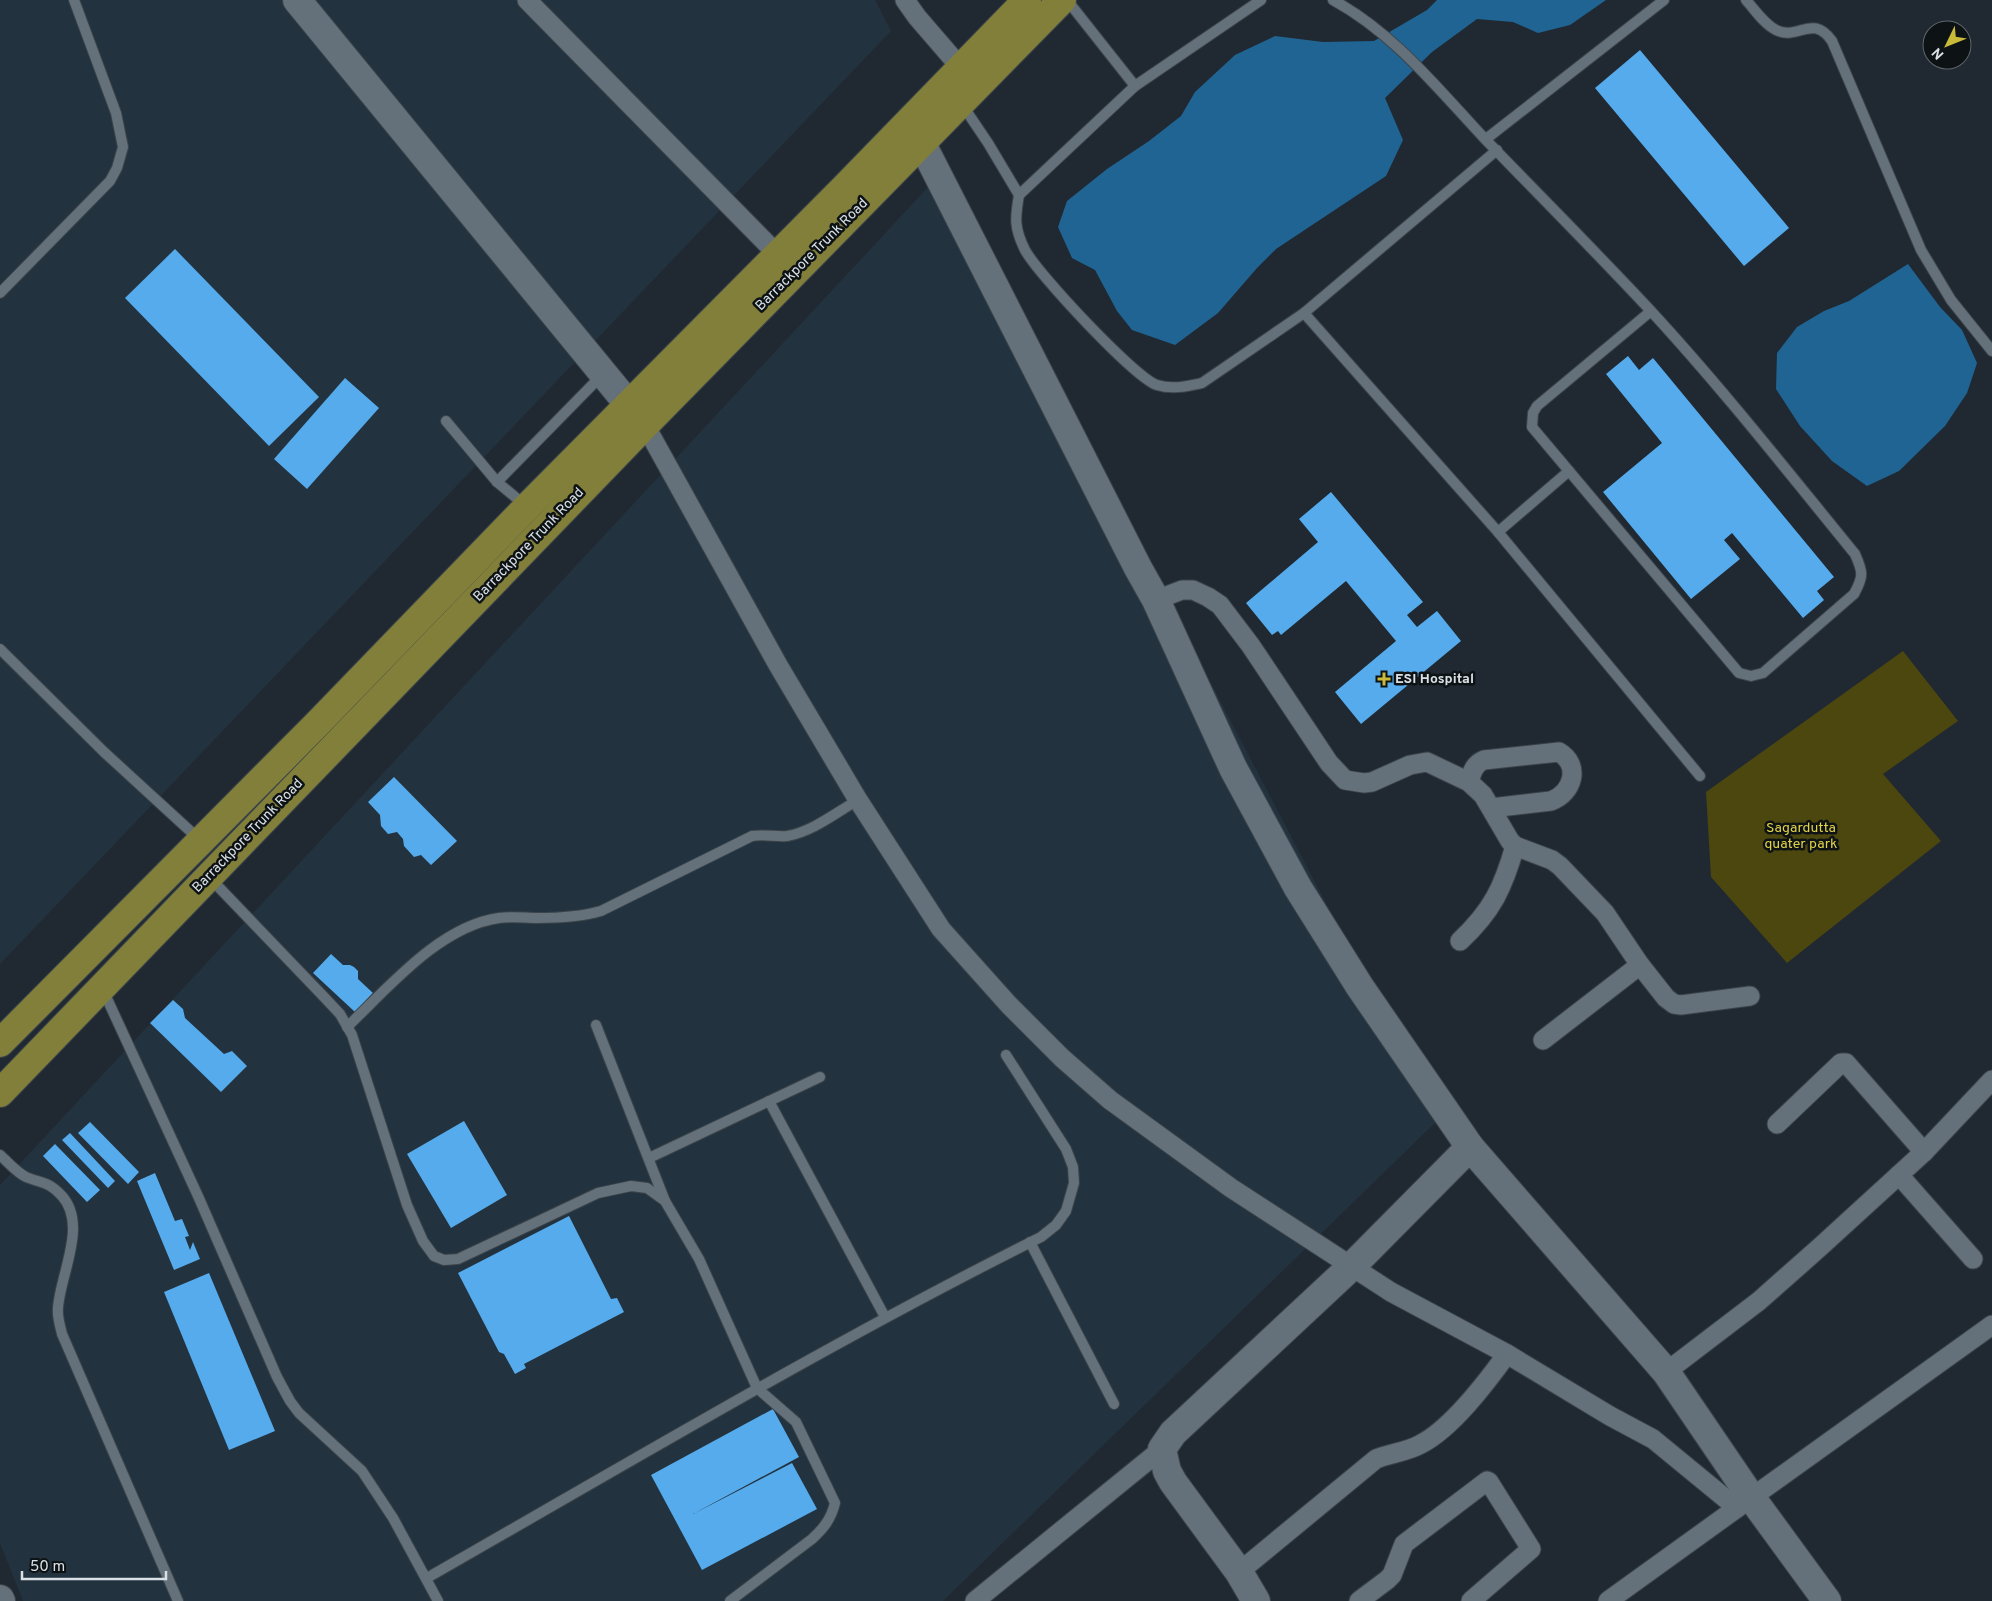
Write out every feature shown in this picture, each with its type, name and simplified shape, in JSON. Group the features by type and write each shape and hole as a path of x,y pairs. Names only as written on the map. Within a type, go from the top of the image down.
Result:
{"main road":[{"name":"Barrackpore Trunk Road","path":"0,1043 527,507 637,415 914,134 961,68 1027,0"},
{"name":"Barrackpore Trunk Road","path":"0,1092 208,877 637,415 778,254 914,134 961,103 1062,0"}],"street":[{"path":"297,0 637,415 778,665 858,800 941,929 1009,1005 1062,1058 1110,1100 1231,1188 1392,1292 1507,1354 1653,1440 1744,1502"},
{"path":"527,0 778,254"},
{"path":"905,0 917,17 961,68"},
{"path":"914,134 1156,600 1233,768 1298,888 1360,987 1470,1147 1666,1372 1744,1502 1827,1601"},
{"path":"1156,600 1182,590 1193,590 1220,605 1251,646 1329,763 1345,780 1364,784 1410,764 1427,762 1469,782 1483,796 1505,834 1515,846 1552,860 1605,913 1640,965 1666,998 1674,1004 1681,1005 1750,996"},
{"path":"1469,782 1473,769 1478,762 1484,760 1559,752 1570,761 1571,781 1568,790 1561,798 1551,801 1491,808"},
{"path":"1460,941 1487,912 1498,895 1508,871 1515,846"},
{"path":"1543,1040 1640,965"},
{"path":"1777,1124 1841,1064 1846,1063 1924,1152"},
{"path":"1666,1372 1759,1300 1899,1175 1924,1152 1992,1080"},
{"path":"975,1601 1162,1449 1173,1433 1352,1266 1470,1147"},
{"path":"1899,1175 1973,1259"},
{"path":"1608,1601 1992,1325"},
{"path":"1239,1572 1376,1459 1410,1449 1423,1443 1438,1432 1483,1387 1507,1354"},
{"path":"1162,1449 1163,1459 1170,1476 1239,1572 1256,1601"},
{"path":"1359,1601 1392,1575 1404,1544 1487,1481 1531,1549 1471,1601"}],"lane":[{"path":"0,292 110,181 117,168 123,147 116,113 74,0"},
{"path":"1067,0 1135,86"},
{"path":"1261,0 1135,86 1019,195 1015,220 1025,250 1036,266 1137,373 1157,385 1183,388 1202,383 1304,313 1497,150"},
{"path":"1333,0 1358,14 1423,73 1651,311 1720,389 1855,554 1863,572 1860,584 1854,594 1763,673 1751,676 1739,673 1532,427 1532,418 1537,406 1651,311"},
{"path":"1486,139 1664,0"},
{"path":"1746,0 1766,23 1777,31 1789,34 1812,26 1822,30 1832,40 1921,250 1951,300 1992,351"},
{"path":"961,103 988,143 1019,195"},
{"path":"1304,313 1498,532 1700,776"},
{"path":"496,482 603,374"},
{"path":"446,420 496,482 527,507"},
{"path":"1498,532 1569,471"},
{"path":"0,649 104,752 200,841"},
{"path":"347,1027 417,960 457,932 483,920 502,917 584,916 601,911 752,836 765,834 787,836 800,832 858,800"},
{"path":"208,877 340,1014 352,1035 364,1068 408,1205 423,1241 434,1256 444,1260 458,1259 598,1193 631,1186 647,1188 665,1201"},
{"path":"101,987 198,1196 277,1377 290,1401 299,1413 362,1471 393,1518 438,1601"},
{"path":"596,1025 665,1201 699,1259 757,1388 796,1422 835,1503 832,1518 824,1528 730,1601"},
{"path":"426,1578 757,1388 885,1317 1041,1237 1056,1225 1066,1211 1074,1184 1073,1167 1066,1149 1006,1055"},
{"path":"648,1158 820,1077"},
{"path":"769,1101 885,1317"},
{"path":"0,1155 19,1173 54,1187 65,1199 70,1212 73,1233 58,1307 58,1320 62,1334 178,1601"},
{"path":"1030,1242 1114,1404"}],"shaded area":[{"path":"0,0 875,0 891,31 0,964"},
{"path":"943,171 1439,1119 943,1601 23,1601 0,1543 0,1185"}],"green space":[{"name":"Sagardutta quater park","path":"1903,651 1958,721 1883,774 1941,841 1787,963 1711,877 1706,792"}],"water":[{"path":"1437,0 1606,0 1570,25 1538,33 1513,22 1477,19 1432,52 1385,98 1403,140 1386,176 1276,249 1218,313 1175,345 1132,330 1117,311 1095,270 1072,258 1058,227 1067,201 1107,169 1149,141 1181,116 1195,92 1235,55 1275,36 1323,42 1374,41 1427,10"},
{"path":"1908,264 1940,307 1962,330 1977,363 1967,393 1945,426 1899,471 1867,486 1832,461 1800,426 1776,389 1777,353 1797,327 1824,311 1849,301"}],"building":[{"path":"1640,50 1789,228 1744,266 1595,88"},
{"path":"175,249 319,397 269,446 125,298"},
{"path":"1628,356 1639,370 1653,358 1834,577 1817,591 1824,600 1803,618 1732,533 1724,540 1740,559 1691,599 1603,492 1662,443 1606,374"},
{"path":"345,378 379,408 307,489 274,459"},
{"path":"1331,492 1423,602 1407,615 1417,627 1437,611 1461,641 1361,724 1335,692 1396,641 1346,581 1281,635 1278,631 1272,635 1246,603 1318,542 1299,519"},
{"path":"394,777 457,841 431,865 421,855 414,857 404,846 403,839 397,832 388,834 381,826 380,815 368,802"},
{"path":"331,954 343,965 354,967 358,971 358,979 373,993 355,1012 313,973"},
{"path":"173,1000 183,1009 185,1018 224,1054 232,1051 247,1066 221,1092 150,1023"},
{"path":"464,1121 507,1195 451,1228 407,1154"},
{"path":"90,1122 139,1172 128,1184 78,1133"},
{"path":"70,1133 115,1181 108,1188 62,1140"},
{"path":"55,1144 100,1190 87,1202 43,1156"},
{"path":"155,1173 175,1221 182,1219 189,1236 185,1237 190,1250 193,1242 200,1259 174,1270 137,1181"},
{"path":"569,1216 611,1299 617,1298 624,1312 524,1364 526,1368 515,1374 504,1354 499,1352 458,1273"},
{"path":"209,1273 275,1431 229,1450 164,1292"},
{"path":"773,1409 799,1457 693,1514 792,1463 817,1509 702,1570 651,1475"}],"place":[{"name":"ESI Hospital","path":"1384,679"}]}
